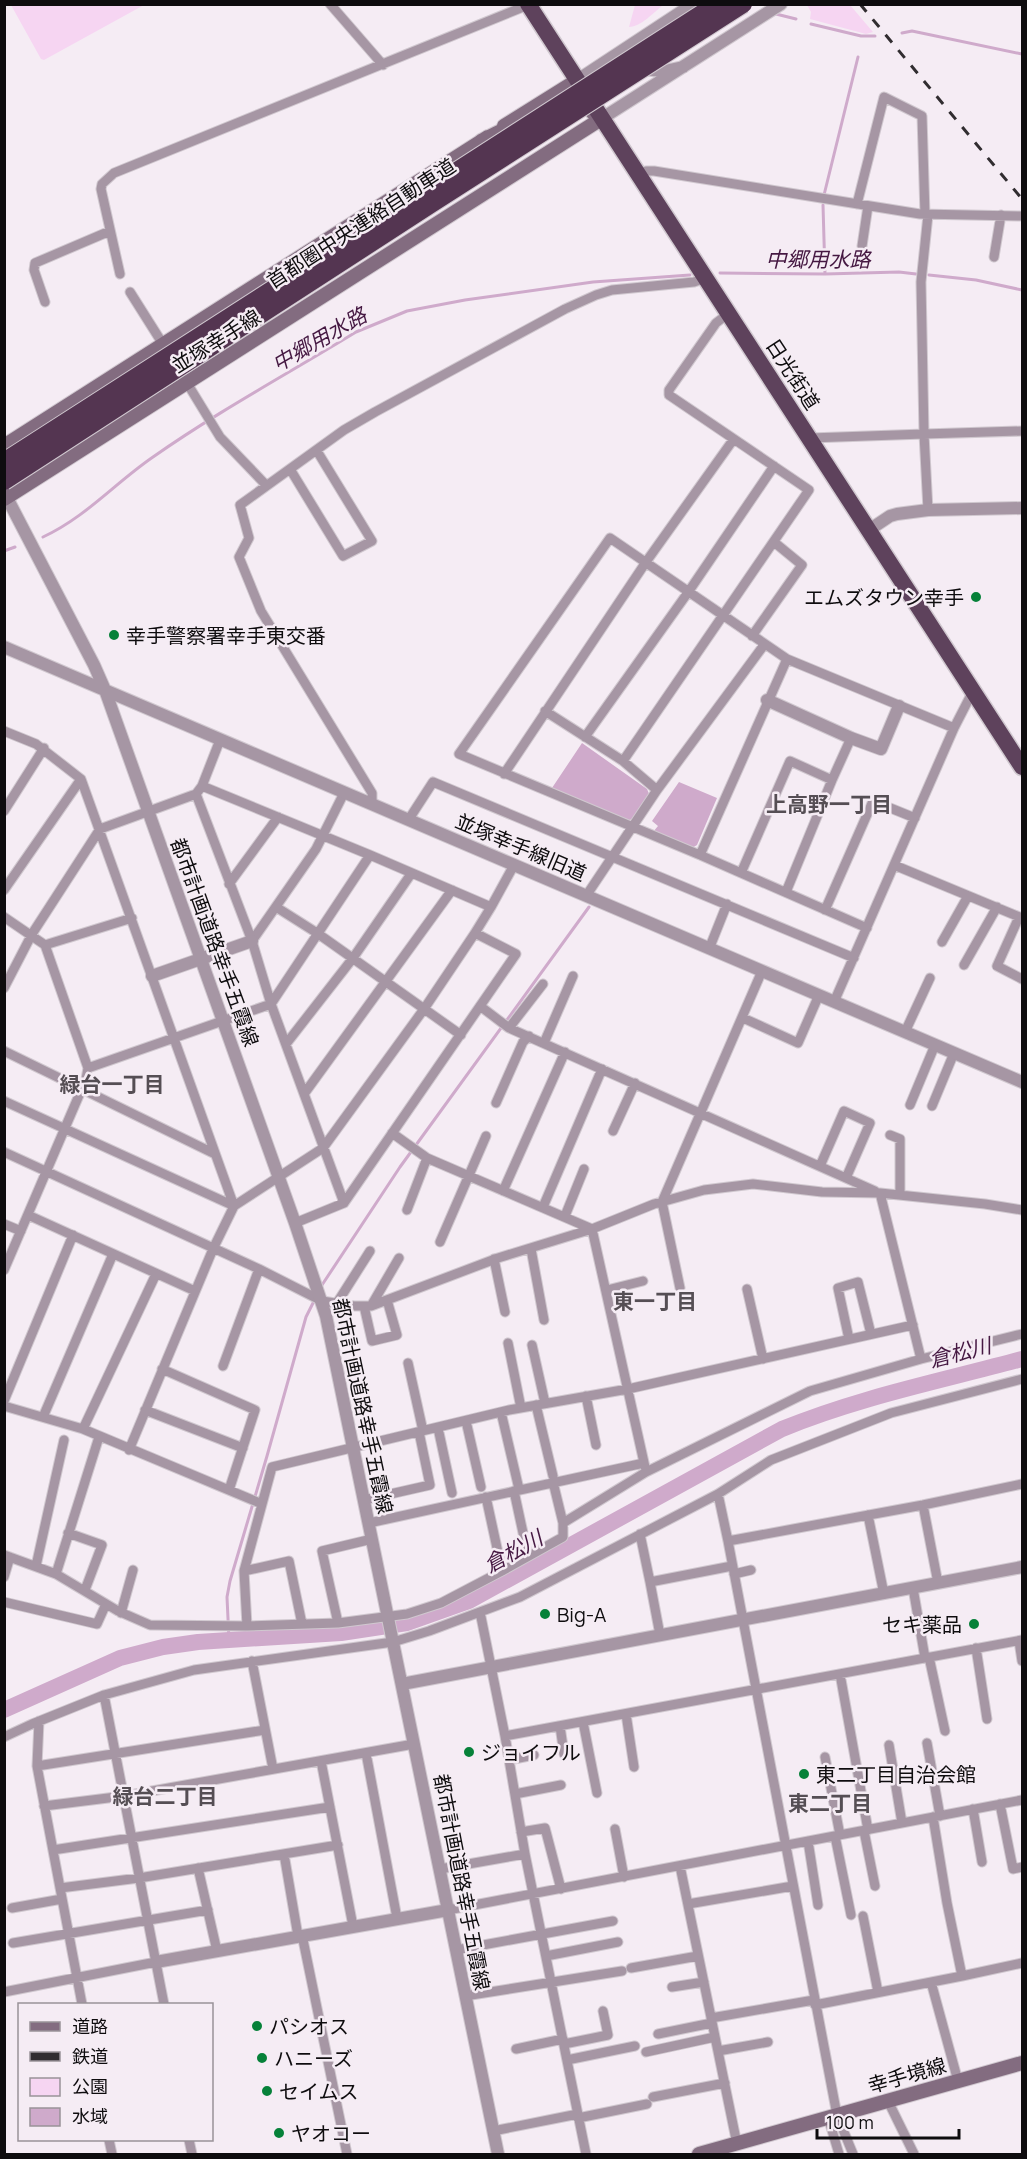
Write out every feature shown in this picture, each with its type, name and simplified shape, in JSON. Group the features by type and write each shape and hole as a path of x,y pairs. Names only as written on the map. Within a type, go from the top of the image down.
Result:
{"highway":[{"name":"首都圏中央連絡自動車道","path":"4,462 717,4"},
{"name":"首都圏中央連絡自動車道","path":"5,492 411,217 743,4"},
{"name":"日光街道","path":"528,5 1023,767"}],"main road":[{"name":"並塚幸手線","path":"4,446 576,81"},
{"path":"481,141 512,128 537,127 577,102 584,104 601,119"},
{"name":"並塚幸手線","path":"5,492 187,383 601,119"},
{"path":"4,467 15,466 58,441 89,438 131,418"},
{"name":"幸手境線","path":"699,2154 1023,2063"}],"street":[{"path":"330,4 383,65"},
{"path":"683,67 665,71 634,68 597,88 585,86 576,81 693,4"},
{"path":"601,119 781,4"},
{"path":"120,274 102,184 114,173 528,5"},
{"path":"857,204 884,98 922,116 926,214 921,282 928,510"},
{"path":"638,176 646,171 654,171 926,214 1020,216"},
{"path":"862,246 868,206"},
{"path":"994,257 1001,215"},
{"path":"45,302 34,270 35,263 110,231"},
{"path":"372,804 372,793 261,611 239,557 249,538 240,505 344,430 565,309 596,295 612,291 694,282 706,278"},
{"path":"130,292 231,450 266,486"},
{"path":"623,761 809,490 669,395 669,390 716,323 729,313"},
{"path":"810,438 1023,431"},
{"path":"504,774 646,562 733,440"},
{"path":"290,469 343,556 372,541 317,451"},
{"path":"585,737 774,466"},
{"name":"都市計画道路幸手五霞線","path":"5,492 105,690 322,1301 498,2154"},
{"path":"869,530 890,516 928,510 1023,508"},
{"path":"867,928 459,754 610,538 787,659 954,728"},
{"path":"752,636 802,566 774,542"},
{"path":"586,896 657,790 764,645"},
{"name":"並塚幸手線旧道","path":"4,647 1023,1082"},
{"path":"700,855 787,659"},
{"path":"834,1002 954,728 973,691"},
{"path":"767,700 881,749 898,706"},
{"path":"545,711 623,761 657,790"},
{"path":"4,731 44,748 81,779 234,1206"},
{"path":"786,892 832,780 852,738"},
{"path":"220,740 199,790 229,884 252,941 271,1004 344,1203"},
{"path":"4,811 44,748"},
{"path":"741,873 790,761 832,780"},
{"path":"4,890 81,779"},
{"path":"409,819 433,782 854,958"},
{"path":"4,988 32,934 100,829 199,790 278,817 491,908"},
{"path":"152,976 252,941 324,837 344,793"},
{"path":"825,910 873,801 915,818"},
{"path":"229,884 278,817"},
{"path":"88,1068 271,1004 370,855"},
{"path":"129,1449 213,1249 234,1206 323,1148 424,1009 491,908 514,865"},
{"path":"894,865 1021,918 997,966 1023,979"},
{"path":"286,1044 353,958 411,874"},
{"path":"304,1094 452,890"},
{"path":"942,942 968,896"},
{"path":"709,949 728,904"},
{"path":"276,907 317,933 461,1035"},
{"path":"964,965 997,908"},
{"path":"4,917 45,945 88,1068 66,1128 4,1270"},
{"path":"45,945 132,918"},
{"path":"295,1223 344,1203 516,954 475,933"},
{"path":"680,1288 662,1202 762,971"},
{"path":"544,1043 573,976"},
{"path":"905,1032 930,978"},
{"path":"509,1028 543,984"},
{"path":"742,1018 798,1043 819,995"},
{"path":"480,1006 509,1028 880,1193"},
{"path":"496,1103 523,1042 529,1036"},
{"path":"910,1105 935,1045"},
{"path":"4,1051 215,1154"},
{"path":"503,1191 565,1052"},
{"path":"932,1106 954,1053"},
{"path":"543,1207 602,1069"},
{"path":"613,1131 635,1083"},
{"path":"4,1101 234,1206"},
{"path":"820,1166 844,1111 870,1123 846,1178"},
{"path":"392,1133 427,1158 592,1229 645,1467"},
{"path":"890,1135 900,1139 900,1195"},
{"path":"440,1242 486,1136"},
{"path":"4,1152 259,1269 322,1301 367,1306 494,1259 592,1229 662,1202 704,1190 753,1184 822,1192 880,1193 1023,1209 1023,1214"},
{"path":"407,1210 427,1158"},
{"path":"566,1216 584,1168"},
{"path":"880,1193 921,1359"},
{"path":"28,1215 195,1292"},
{"path":"4,1224 21,1231"},
{"path":"4,1401 73,1235"},
{"path":"531,1249 544,1320"},
{"path":"337,1303 370,1251"},
{"path":"42,1417 113,1254"},
{"path":"387,1300 397,1335 372,1341 367,1306 399,1258"},
{"path":"494,1259 504,1312"},
{"path":"223,1366 259,1269"},
{"path":"83,1430 156,1274"},
{"path":"607,1290 643,1281"},
{"path":"849,1339 838,1288 858,1282 872,1334"},
{"path":"747,1289 763,1359"},
{"path":"247,1626 244,1572 272,1467 501,1412 628,1389 913,1325"},
{"path":"563,1523 645,1467 810,1391 921,1359 1023,1334"},
{"path":"508,1343 521,1408"},
{"path":"4,1577 7,1556 56,1574 121,1613 150,1625 247,1626 338,1623 388,1619 441,1603 563,1537 563,1523 553,1479 532,1345"},
{"path":"364,1500 430,1485 408,1364"},
{"path":"162,1369 255,1410 229,1490"},
{"path":"4,1737 104,1695 194,1670 393,1640 480,1612 519,1597 718,1494 771,1460 891,1413 1023,1379"},
{"path":"586,1396 596,1445"},
{"path":"4,1406 83,1430 262,1504"},
{"path":"145,1410 243,1448"},
{"path":"501,1412 528,1557"},
{"path":"466,1420 481,1487"},
{"path":"438,1428 452,1493"},
{"path":"56,1574 99,1437"},
{"path":"36,1566 64,1440"},
{"path":"369,1522 516,1490 553,1479 645,1467"},
{"path":"728,1541 1023,1484"},
{"path":"718,1494 793,1886 839,2154"},
{"path":"486,1497 502,1571"},
{"path":"923,1505 938,1583"},
{"path":"868,1515 884,1594"},
{"path":"68,1533 102,1545 85,1590"},
{"path":"640,1534 660,1635"},
{"path":"338,1623 322,1551 372,1539"},
{"path":"244,1572 289,1561 303,1624"},
{"path":"402,1684 1023,1567"},
{"path":"121,1613 133,1570"},
{"path":"650,1582 733,1570 751,1570"},
{"path":"913,1588 945,1731"},
{"path":"4,1602 96,1624 106,1604"},
{"path":"480,1612 505,1736 525,1854 586,2154"},
{"path":"505,1736 1021,1640 1023,1661"},
{"path":"976,1648 987,1719"},
{"path":"252,1661 273,1769"},
{"path":"840,1674 875,1886"},
{"path":"104,1695 164,2003"},
{"path":"626,1714 634,1767"},
{"path":"39,1721 37,1766 82,2003"},
{"path":"583,1722 597,1793"},
{"path":"560,1726 564,1754"},
{"path":"37,1766 265,1730"},
{"path":"927,1743 947,1903 962,1976"},
{"path":"44,1806 124,1796 414,1744"},
{"path":"889,1745 902,1823"},
{"path":"366,1753 397,1918"},
{"path":"509,1760 534,1755"},
{"path":"825,1757 851,1915"},
{"path":"321,1761 353,1926"},
{"path":"515,1794 561,1785"},
{"path":"4,1992 1022,1801"},
{"path":"1000,1804 1013,1869 1023,1867"},
{"path":"52,1851 330,1807"},
{"path":"973,1809 982,1862"},
{"path":"521,1832 545,1828 561,1889"},
{"path":"615,1829 624,1877"},
{"path":"808,1841 818,1905"},
{"path":"60,1888 139,1878 338,1845"},
{"path":"284,1854 346,2154"},
{"path":"441,1869 525,1854"},
{"path":"680,1866 737,2144"},
{"path":"198,1868 217,1951"},
{"path":"688,1904 793,1886"},
{"path":"12,1908 62,1899"},
{"path":"13,1943 208,1910"},
{"path":"863,1916 878,1992"},
{"path":"456,1950 613,1921"},
{"path":"546,1956 618,1942"},
{"path":"465,1995 552,1983 698,1956"},
{"path":"658,2034 712,2021 878,1992 1023,1963"},
{"path":"672,1988 704,1982"},
{"path":"931,1982 958,2081"},
{"path":"516,2049 608,2035 603,2011"},
{"path":"646,2052 715,2037"},
{"path":"718,2051 768,2042"},
{"path":"567,2060 635,2046"},
{"path":"493,2131 578,2116 724,2083"},
{"path":"888,2101 914,2154"},
{"path":"833,2116 853,2154"}],"green space":[{"path":"635,4 663,5 643,22 629,27"},
{"path":"11,5 144,5 44,60 41,59"},
{"path":"807,5 850,5 873,32 866,34 810,19 811,12"}],"water":[{"path":"582,743 647,789 650,796 633,819 626,821 552,788"},
{"path":"679,782 717,798 697,845 692,848 653,832 658,826 652,821"}],"waterway":[{"path":"772,13 796,19"},
{"path":"811,24 861,36 875,36"},
{"path":"902,33 912,31 1022,54"},
{"path":"824,195 858,57"},
{"path":"823,205 825,274"},
{"name":"中郷用水路","path":"720,273 899,272 916,274"},
{"name":"中郷用水路","path":"43,537 73,520 139,467 202,424 356,332 407,311 465,300 593,282 690,275"},
{"name":"中郷用水路","path":"929,275 976,280 1022,290"},
{"name":"中郷用水路","path":"4,551 15,547"},
{"path":"320,1288 400,1167 589,907"},
{"path":"229,1640 227,1597 230,1581 306,1317 315,1299"},
{"name":"倉松川","path":"4,1710 120,1658 163,1647 198,1642 341,1633 407,1623 469,1601 782,1429 901,1390 1022,1359"}],"railway":[{"path":"860,4 1022,199"}],"place":[{"name":"エムズタウン幸手","path":"976,597"},
{"name":"幸手警察署幸手東交番","path":"114,635"},
{"name":"Big-A","path":"545,1614"},
{"name":"セキ薬品","path":"974,1624"},
{"name":"ジョイフル","path":"469,1752"},
{"name":"東二丁目自治会館","path":"804,1774"},
{"name":"パシオス","path":"257,2026"},
{"name":"ハニーズ","path":"262,2058"},
{"name":"セイムス","path":"267,2091"},
{"name":"ヤオコー","path":"279,2133"}],"district":[{"name":"上高野一丁目","path":"829,804"},
{"name":"緑台一丁目","path":"112,1084"},
{"name":"東一丁目","path":"655,1301"},
{"name":"緑台二丁目","path":"165,1796"},
{"name":"東二丁目","path":"830,1803"}]}
